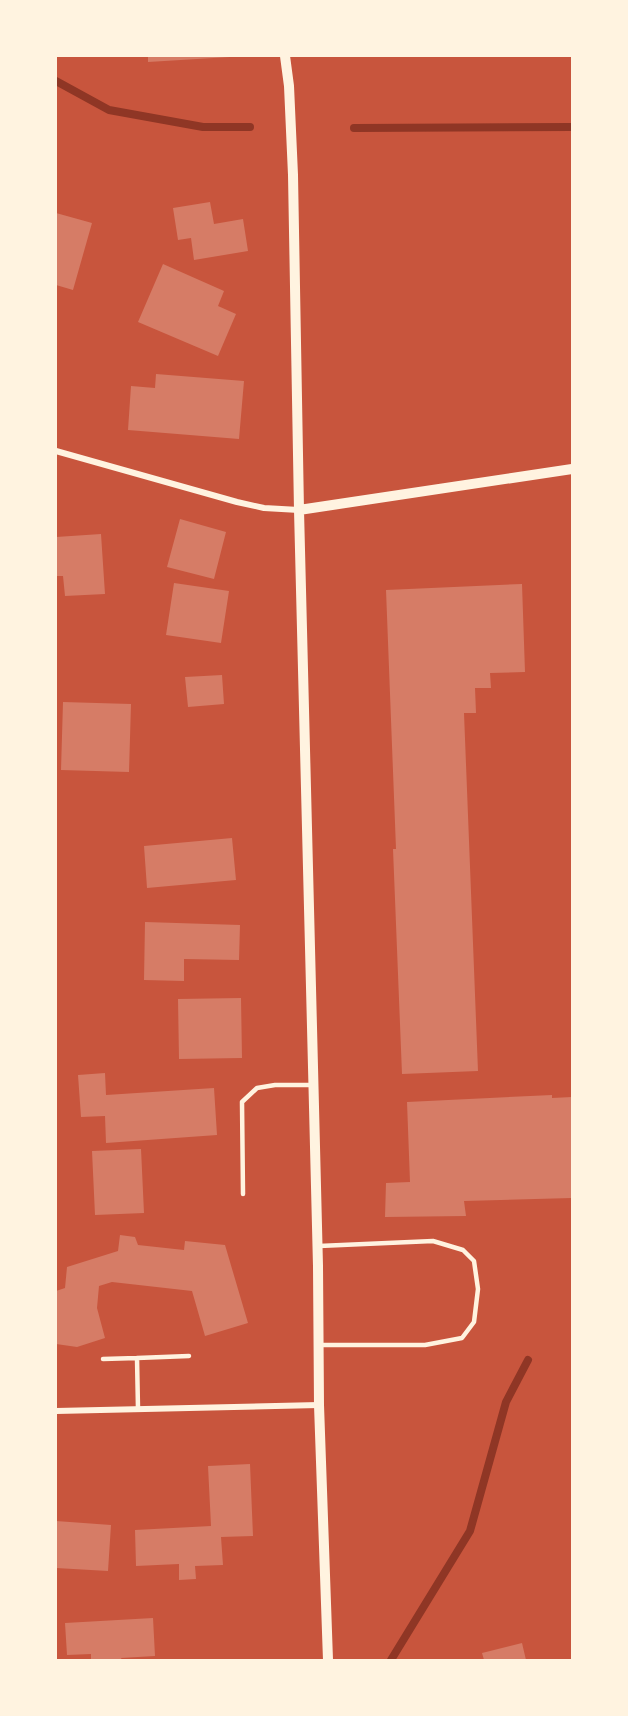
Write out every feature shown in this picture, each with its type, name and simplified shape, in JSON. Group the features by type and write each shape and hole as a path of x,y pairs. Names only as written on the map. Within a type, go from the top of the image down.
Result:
{"street":[{"path":"285,56 290,86 293,175 299,510 318,1246 325,1660"},
{"path":"56,451 237,502 264,508 299,510 573,469"},
{"path":"56,1411 319,1405"}],"lane":[{"path":"243,1194 242,1102 257,1088 275,1085 314,1085"},
{"path":"318,1246 433,1241 463,1250 474,1261 478,1290 474,1322 462,1338 425,1344 319,1345"},
{"path":"103,1359 189,1356"},
{"path":"137,1358 138,1409"}],"building":[{"path":"148,56 230,56 230,57 148,62"},
{"path":"210,202 214,224 243,219 248,251 194,260 191,238 178,240 173,208"},
{"path":"56,213 92,223 73,290 56,285"},
{"path":"163,264 224,291 218,306 236,314 218,356 138,322"},
{"path":"156,374 244,381 239,439 128,430 131,386 155,388"},
{"path":"180,519 226,532 214,579 167,567"},
{"path":"101,534 105,594 65,596 63,576 56,576 56,537"},
{"path":"174,583 229,591 221,643 166,635"},
{"path":"522,584 525,672 490,673 491,688 475,688 476,713 464,713 478,1071 402,1074 386,590"},
{"path":"222,675 224,704 188,707 185,677"},
{"path":"63,702 131,704 129,772 61,770"},
{"path":"232,838 236,880 147,888 144,846"},
{"path":"145,922 240,925 239,960 184,959 184,981 144,980"},
{"path":"241,998 242,1058 179,1059 178,999"},
{"path":"105,1073 106,1095 214,1088 217,1135 106,1143 105,1116 81,1117 78,1075"},
{"path":"552,1095 552,1098 572,1097 572,1198 464,1201 466,1216 385,1217 386,1183 410,1182 407,1102"},
{"path":"141,1149 144,1213 95,1215 92,1151"},
{"path":"120,1235 135,1237 138,1245 184,1250 185,1241 225,1245 248,1323 205,1336 192,1291 112,1282 99,1286 97,1308 105,1338 77,1347 56,1344 56,1291 65,1288 67,1267 118,1251"},
{"path":"250,1464 253,1536 221,1537 223,1565 195,1566 196,1579 179,1580 179,1564 136,1566 135,1530 211,1526 208,1466"},
{"path":"56,1521 111,1525 108,1571 56,1568"},
{"path":"153,1618 155,1656 121,1658 122,1660 91,1660 91,1654 67,1655 65,1623"},
{"path":"522,1643 526,1660 484,1660 482,1653"}],"waterway":[{"path":"56,81 109,110 203,127 250,127"},
{"path":"354,128 572,127"},
{"path":"391,1660 470,1531 506,1402 528,1360"}]}
